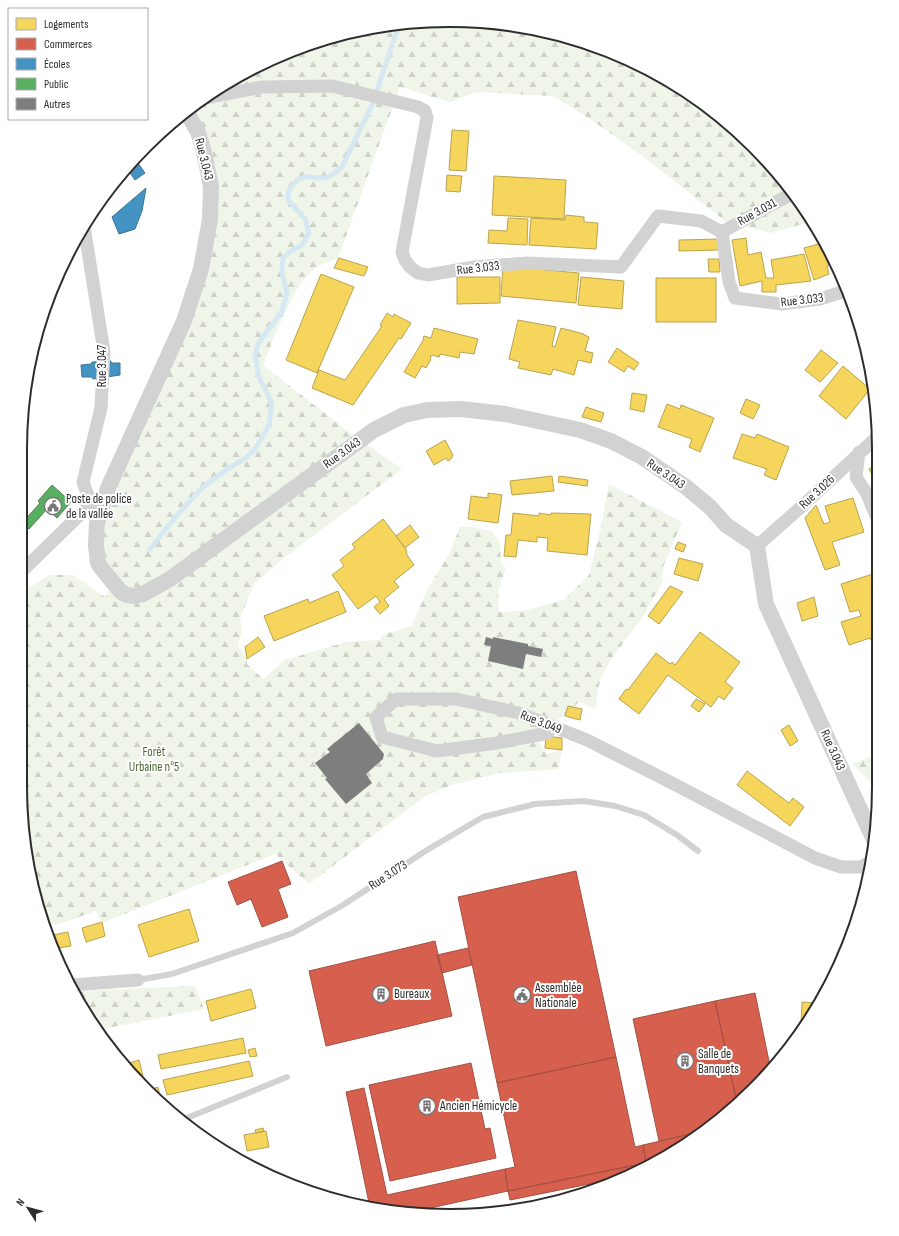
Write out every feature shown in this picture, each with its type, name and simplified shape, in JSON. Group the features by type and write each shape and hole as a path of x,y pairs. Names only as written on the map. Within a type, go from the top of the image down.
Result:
{"street":[{"name":"Rue 3.033","path":"220,95 262,87 332,86 418,107 424,111 426,118 402,252 404,260 418,273 428,276 474,267 527,263 621,267 658,216 701,221 722,232 729,282 735,298 782,304 820,299 842,292"},
{"name":"Rue 3.043","path":"189,116 198,132 204,152 211,187 210,219 201,269 184,321 108,488 97,523 96,550 98,562 121,592 127,595 135,596 143,594 170,579 374,430 404,415 426,410 461,410 505,414 580,430 611,441 642,457 686,487 710,507 726,525 758,546 766,604 869,830"},
{"name":"Rue 3.031","path":"722,232 788,196"},
{"name":"Rue 3.047","path":"86,236 104,352 101,408 83,482 91,504"},
{"name":"Rue 3.026","path":"758,546 872,442"},
{"path":"859,452 856,477 867,494 872,506"},
{"path":"27,565 108,488"},
{"name":"Rue 3.049","path":"548,733 497,743 437,751 382,737 376,717 396,699 456,699 519,713 587,740 815,858 841,867 861,867 865,865"},
{"name":"Rue 3.073","path":"77,985 138,980"}],"lane":[{"name":"Rue 3.073","path":"138,980 172,974 293,932 343,905 427,850 483,817 535,804 584,801 615,806 644,815 677,835 698,851"},
{"path":"187,1118 287,1077"}],"green space":[{"name":"Forêt Urbaine n°5","path":"422,28 477,28 532,35 559,41 611,59 661,84 707,114 748,151 785,192 806,223 771,233 725,221 641,155 593,121 553,96 476,92 450,102 400,87 338,258 313,270 298,288 284,314 263,365 346,430 402,469 285,557 254,584 240,618 242,631 238,645 247,659 247,664 263,679 285,660 346,642 379,640 385,634 412,626 427,590 449,554 460,527 470,527 492,531 500,544 501,563 506,568 498,591 499,612 522,611 564,600 589,575 601,527 609,484 682,522 663,567 662,583 642,618 611,659 600,680 595,708 579,702 537,739 546,754 562,750 558,769 500,773 452,785 427,795 309,884 275,854 102,923 96,911 50,926 41,896 35,869 28,814 27,589 50,575 73,575 105,597 115,584 102,562 108,488 183,322 210,188 190,116 238,84 288,59 340,41 367,35"},
{"path":"872,756 872,783 852,764"},
{"path":"195,986 204,1009 103,1029 80,991"}],"building: Logements":[{"path":"452,130 469,131 466,171 449,170"},
{"path":"447,175 462,176 460,192 446,191"},
{"path":"494,176 566,180 564,219 492,215"},
{"path":"566,215 584,217 584,222 598,223 596,249 529,245 531,218 565,220"},
{"path":"508,218 528,219 527,245 488,243 489,230 507,231"},
{"path":"746,238 748,255 761,252 766,278 774,278 771,260 804,254 811,281 776,285 776,292 762,292 762,281 740,286 732,240"},
{"path":"720,239 720,250 679,251 679,240"},
{"path":"818,244 829,265 827,266 829,274 814,280 804,248"},
{"path":"339,258 368,267 364,276 334,268"},
{"path":"708,259 719,259 720,272 709,272"},
{"path":"503,266 579,273 576,303 501,296"},
{"path":"321,274 354,287 317,373 286,360"},
{"path":"457,277 500,277 500,303 457,304"},
{"path":"581,277 624,281 622,309 578,305"},
{"path":"656,278 716,278 716,322 656,322"},
{"path":"387,313 393,317 394,314 411,323 353,405 312,388 319,370 345,380 382,326 380,325"},
{"path":"518,320 556,327 552,346 555,347 561,328 584,334 589,337 585,351 593,353 591,363 578,360 574,375 553,369 551,375 518,368 520,362 509,359"},
{"path":"434,328 478,339 474,354 460,352 459,358 440,354 439,357 432,355 426,368 422,366 415,378 404,372 424,339 424,336 431,338"},
{"path":"617,348 639,363 634,370 628,366 624,372 608,362"},
{"path":"821,350 838,363 820,382 805,370"},
{"path":"843,366 867,386 868,392 846,419 819,396"},
{"path":"632,393 647,395 644,412 630,409"},
{"path":"746,399 760,405 753,419 740,413"},
{"path":"667,404 680,409 681,405 714,418 700,452 689,447 692,439 658,427"},
{"path":"586,407 604,413 601,422 582,417"},
{"path":"742,434 755,438 757,434 789,447 776,480 764,475 767,469 733,458"},
{"path":"445,440 453,455 448,461 446,458 434,465 426,451"},
{"path":"872,467 872,475 869,469"},
{"path":"552,476 554,491 512,495 510,481"},
{"path":"559,476 588,480 587,486 558,482"},
{"path":"488,493 502,495 498,523 468,519 471,496 488,498"},
{"path":"853,498 864,532 832,542 840,565 825,570 805,518 816,505 824,524 830,522 825,506"},
{"path":"513,513 539,516 539,513 551,515 551,513 591,514 587,555 547,551 548,538 537,537 537,542 518,540 516,557 504,556 506,535 511,535"},
{"path":"383,519 406,549 407,555 414,565 394,581 399,587 384,599 389,606 380,614 374,607 380,602 376,596 358,609 332,575 344,566 340,560 355,548 352,544"},
{"path":"410,525 419,537 405,548 396,536"},
{"path":"678,542 686,545 683,552 675,549"},
{"path":"679,558 703,564 698,581 674,574"},
{"path":"872,574 872,640 870,638 849,645 841,622 861,616 859,610 850,612 841,584"},
{"path":"670,586 683,592 659,624 648,616"},
{"path":"338,591 346,612 274,641 264,616 308,599 309,603"},
{"path":"814,597 818,616 802,621 797,603"},
{"path":"700,632 740,662 725,682 733,688 724,700 719,696 711,707 668,675 639,714 619,699 626,689 628,690 656,653 670,664 672,662 675,665"},
{"path":"258,637 265,647 247,659 245,647"},
{"path":"696,699 705,704 699,712 691,706"},
{"path":"568,706 582,709 580,720 565,716"},
{"path":"789,725 798,741 790,746 781,730"},
{"path":"546,736 562,738 562,750 545,748"},
{"path":"747,771 789,803 793,798 804,807 790,826 737,785"},
{"path":"189,909 199,941 149,957 138,925"},
{"path":"102,922 105,936 86,942 82,928"},
{"path":"68,932 71,946 59,948 54,935"},
{"path":"251,989 256,1008 211,1021 206,1001"},
{"path":"802,1002 812,1003 801,1021"},
{"path":"243,1038 246,1053 161,1069 158,1055"},
{"path":"255,1048 257,1056 250,1057 248,1050"},
{"path":"139,1060 143,1076 143,1076 130,1063"},
{"path":"249,1061 253,1076 167,1095 163,1080"},
{"path":"158,1087 159,1093 154,1088"},
{"path":"263,1128 264,1131 256,1133 255,1130"},
{"path":"266,1131 269,1147 247,1151 244,1135"}],"building: Commerces":[{"path":"282,861 291,884 278,889 288,917 262,927 251,899 237,905 228,882"},
{"path":"576,871 616,1057 497,1083 458,897"},
{"name":"Bureaux","path":"435,941 452,1016 326,1046 309,971"},
{"path":"468,948 472,965 442,973 437,955"},
{"path":"755,993 769,1062 736,1097 715,1001"},
{"name":"Salle de Banquets","path":"715,1001 736,1097 707,1122 689,1134 659,1141 633,1019"},
{"path":"616,1057 635,1147 643,1145 646,1160 636,1165 508,1191 505,1169 515,1167 497,1083"},
{"name":"Ancien Hémicycle","path":"471,1063 485,1129 490,1128 496,1158 390,1181 369,1085"},
{"path":"364,1088 387,1195 505,1169 508,1191 429,1208 369,1201 346,1092"},
{"path":"689,1134 646,1160 643,1145"},
{"path":"636,1165 597,1183 510,1200 508,1191"}],"building: Écoles":[{"path":"139,164 145,173 135,180 130,173"},
{"path":"146,188 142,211 135,229 119,234 112,217"},
{"path":"111,361 111,363 120,363 120,375 93,379 92,377 82,377 81,365 91,364 92,362"}],"building: Public":[{"name":"Poste de police de la vallée","path":"52,485 71,502 57,518 47,509 29,529 27,527 27,517 40,503 38,501"}],"building: Autres":[{"path":"486,637 528,644 528,646 543,649 541,657 526,654 523,669 488,661 491,646 484,645"},
{"path":"359,723 384,754 383,759 366,774 372,783 346,804 325,779 327,778 315,763 330,752 327,749"}],"waterway":[{"path":"150,549 177,515 202,488 227,469 246,458 256,448 269,425 272,403 259,377 255,356 258,344 282,311 287,293 282,272 283,258 289,252 302,245 309,233 305,219 288,200 289,192 292,186 301,178 324,178 334,174 342,167 372,105 397,31"}],"place":[{"name":"Poste de police de la vallée","path":"53,506"},
{"name":"Bureaux","path":"381,994"},
{"name":"Assemblée Nationale","path":"522,995"},
{"name":"Salle de Banquets","path":"685,1061"},
{"name":"Ancien Hémicycle","path":"427,1106"}]}
